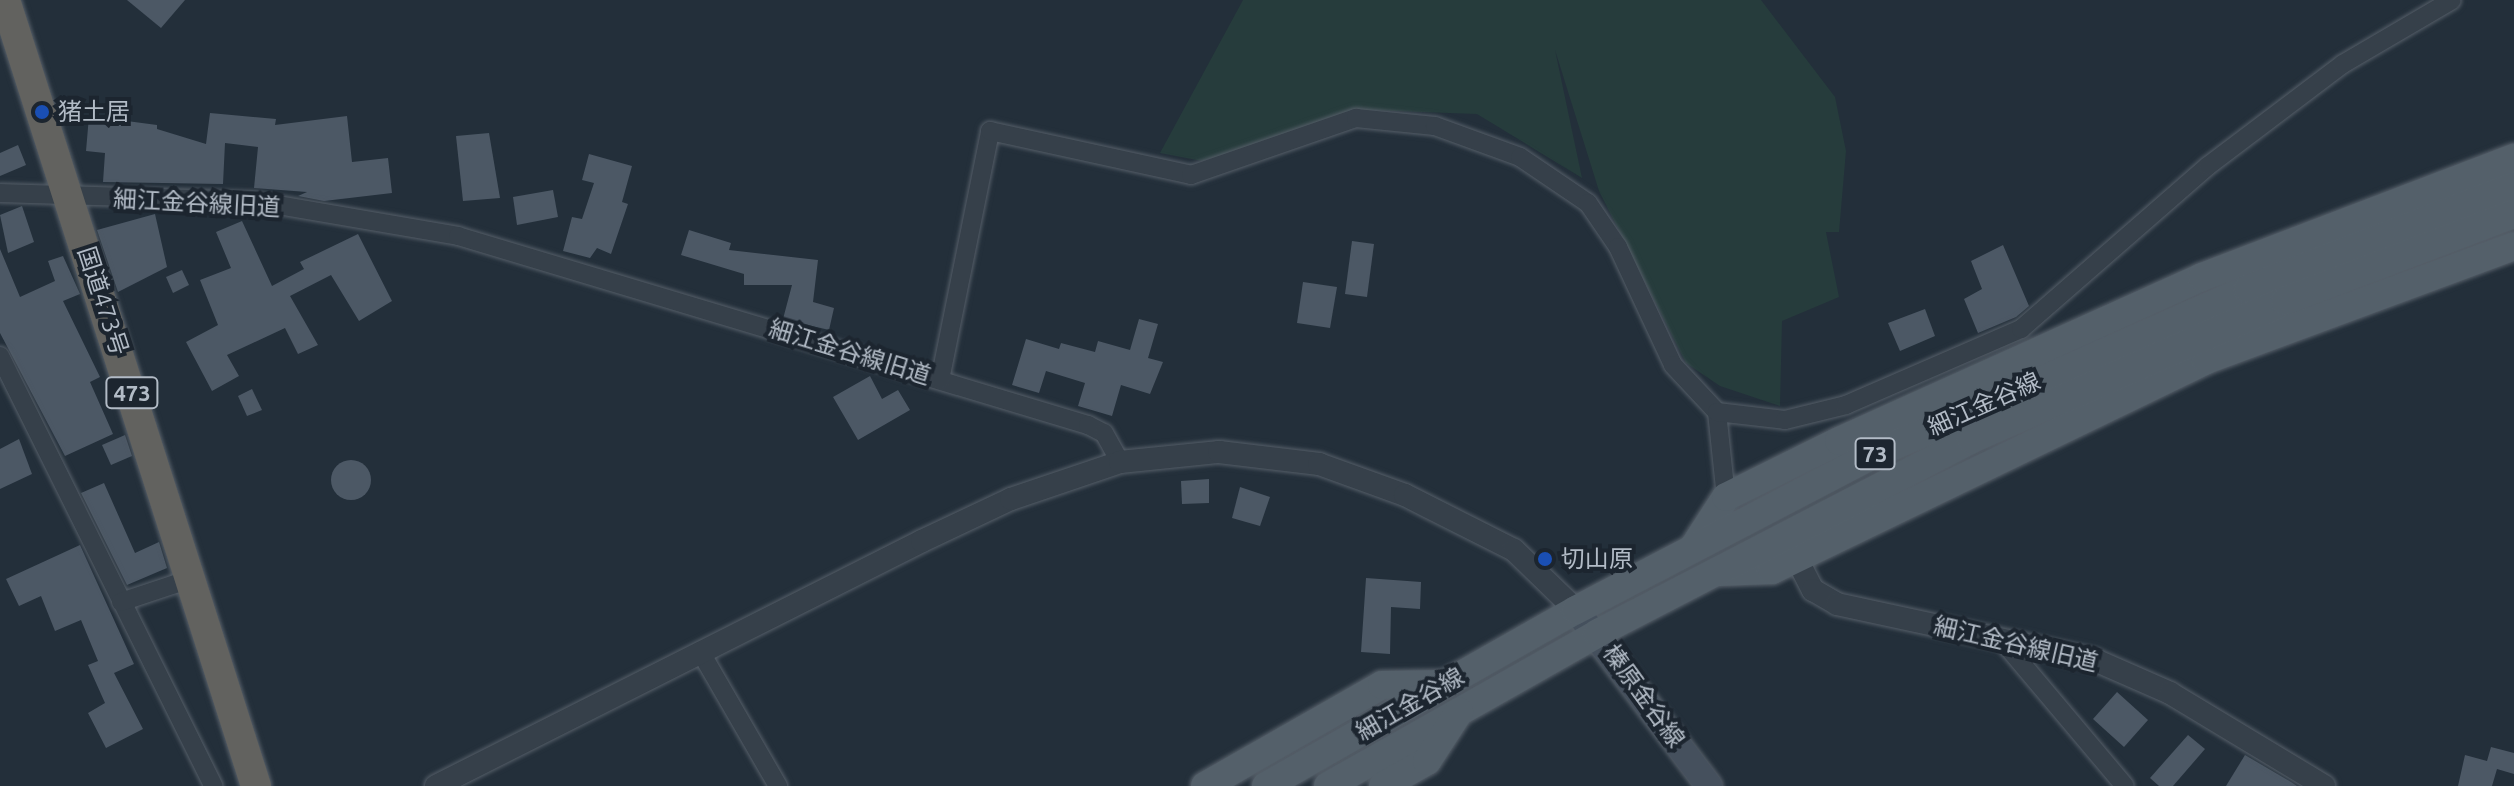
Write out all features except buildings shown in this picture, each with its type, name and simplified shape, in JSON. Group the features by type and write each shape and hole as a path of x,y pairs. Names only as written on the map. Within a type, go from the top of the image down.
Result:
{"highway":[{"name":"国道473号","path":"5,0 256,786"}],"main road":[{"path":"1694,546 1726,497 1960,384 2202,277 2514,158"},
{"name":"細江金谷線","path":"1266,786 1576,610 1871,456 2110,347 2372,239 2514,187"},
{"name":"細江金谷線","path":"1328,786 1598,633 1868,490 2076,391 2285,301 2514,214"},
{"name":"73","path":"1714,572 1772,570 2005,453 2206,360 2514,246"},
{"name":"榛原金谷線","path":"1576,610 1598,633 1709,786"},
{"path":"1205,786 1382,685 1446,684"},
{"path":"1383,786 1427,761 1460,712"}],"street":[{"path":"1717,412 1785,420 1846,405 2021,329 2220,156 2343,64 2452,0"},
{"path":"940,380 990,131 1191,175 1356,118 1435,126 1520,157 1569,186 1588,203 1618,247 1673,365 1717,412 1726,497"},
{"name":"細江金谷線旧道","path":"0,193 254,201 458,236 940,380 1104,433 1120,462"},
{"path":"0,356 213,786"},
{"path":"436,786 700,651 1011,499 1120,462 1219,452 1319,464 1405,495 1514,550 1576,610"},
{"name":"細江金谷線旧道","path":"1797,559 1813,590 1837,604 2095,660 2170,693 2324,786"},
{"path":"121,602 190,579"},
{"path":"2001,639 2125,786"},
{"path":"700,651 778,786"}],"green space":[{"path":"1243,0 1761,0 1835,97 1846,151 1839,232 1826,232 1839,297 1782,321 1780,406 1720,386 1686,363 1599,191 1555,50 1582,178 1477,114 1366,110 1202,161 1160,153"}],"place":[{"name":"猪土居","path":"42,112"},
{"name":"切山原","path":"1545,559"}]}
